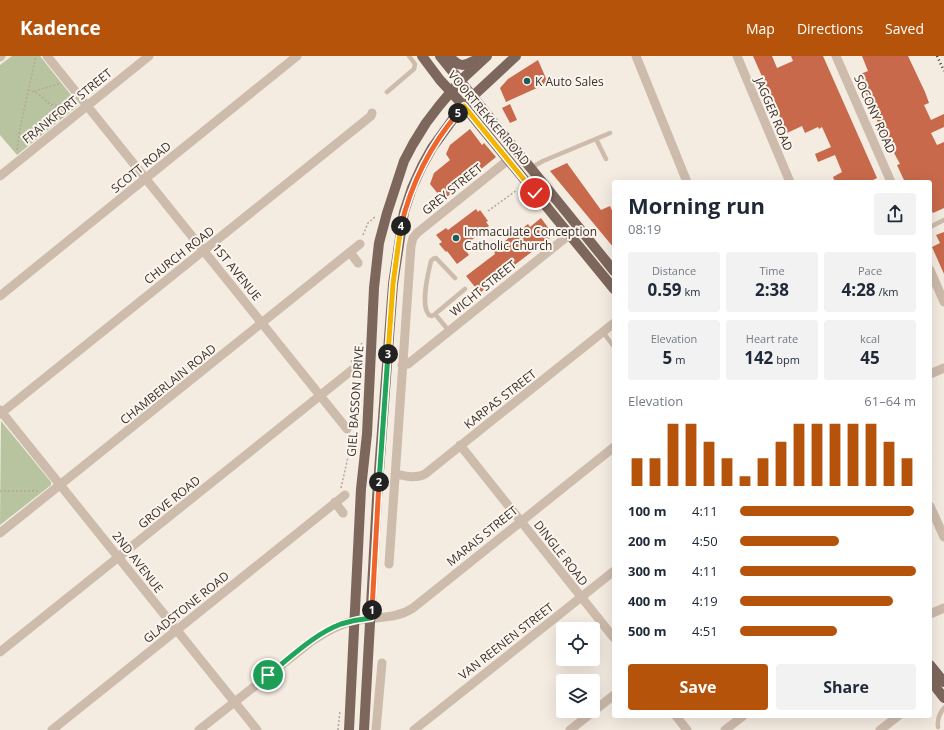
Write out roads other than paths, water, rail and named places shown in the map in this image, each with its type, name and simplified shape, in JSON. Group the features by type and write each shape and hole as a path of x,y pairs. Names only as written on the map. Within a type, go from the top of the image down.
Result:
{"main road":[{"name":"VOORTREKKER ROAD","path":"422,56 612,287"},
{"name":"VOORTREKKER ROAD","path":"440,56 612,268"},
{"path":"449,56 456,64 460,65 484,56"},
{"name":"GIEL BASSON DRIVE","path":"349,730 356,620 361,493 369,403 374,288 379,243 404,161 426,123 460,81 487,56"},
{"path":"364,730 377,498 393,284 404,212 412,188 432,148 453,119 473,96 516,56"},
{"path":"932,671 936,684 944,698"}],"street":[{"name":"1ST AVENUE","path":"47,56 83,106 146,179 263,323 346,432"},
{"name":"FRANKFORT STREET","path":"0,176 83,106 149,56"},
{"name":"SCOTT ROAD","path":"0,296 297,56"},
{"path":"636,56 686,180"},
{"name":"JAGGER ROAD","path":"737,56 789,180"},
{"name":"SOCONY ROAD","path":"836,56 891,180"},
{"name":"CHURCH ROAD","path":"1,412 371,116 372,113"},
{"name":"GREY STREET","path":"402,364 411,246 413,238 417,233 508,160"},
{"name":"WICHT STREET","path":"402,364 408,364 579,227"},
{"name":"CHAMBERLAIN ROAD","path":"0,533 263,323 350,252 361,241"},
{"path":"350,252 358,263"},
{"path":"932,275 944,302"},
{"name":"KARPAS STREET","path":"395,474 419,477 425,474 612,325"},
{"path":"389,564 402,364"},
{"name":"GROVE ROAD","path":"0,652 320,396 351,368"},
{"path":"932,373 944,368"},
{"name":"2ND AVENUE","path":"1,412 257,730"},
{"name":"DINGLE ROAD","path":"460,445 612,636"},
{"name":"MARAIS STREET","path":"199,730 312,641 331,629 341,624 356,620 396,616 408,611 612,449"},
{"name":"GLADSTONE ROAD","path":"52,730 335,502 342,493"},
{"path":"335,502 343,512"},
{"path":"932,510 944,537"},
{"name":"VAN REENEN STREET","path":"414,730 612,573"},
{"path":"932,613 944,608"},
{"path":"376,730 382,663"},
{"path":"570,730 612,697"},
{"path":"678,718 687,730"},
{"path":"725,730 740,718"},
{"path":"884,729 896,718"}],"lane":[{"path":"387,92 414,69 415,64 409,56"},
{"path":"531,168 543,161 610,133"},
{"path":"596,139 606,159"},
{"path":"932,226 944,220"},
{"path":"455,278 436,258 431,261 427,282 425,309 429,316 436,314 465,289"},
{"path":"436,314 449,331"},
{"path":"603,332 612,343"},
{"path":"938,727 938,717 944,708"}],"railway":[{"path":"937,56 944,71"}],"place":[{"name":"K Auto Sales","path":"527,81"},
{"name":"Immaculate Conception Catholic Church","path":"456,238"}]}
